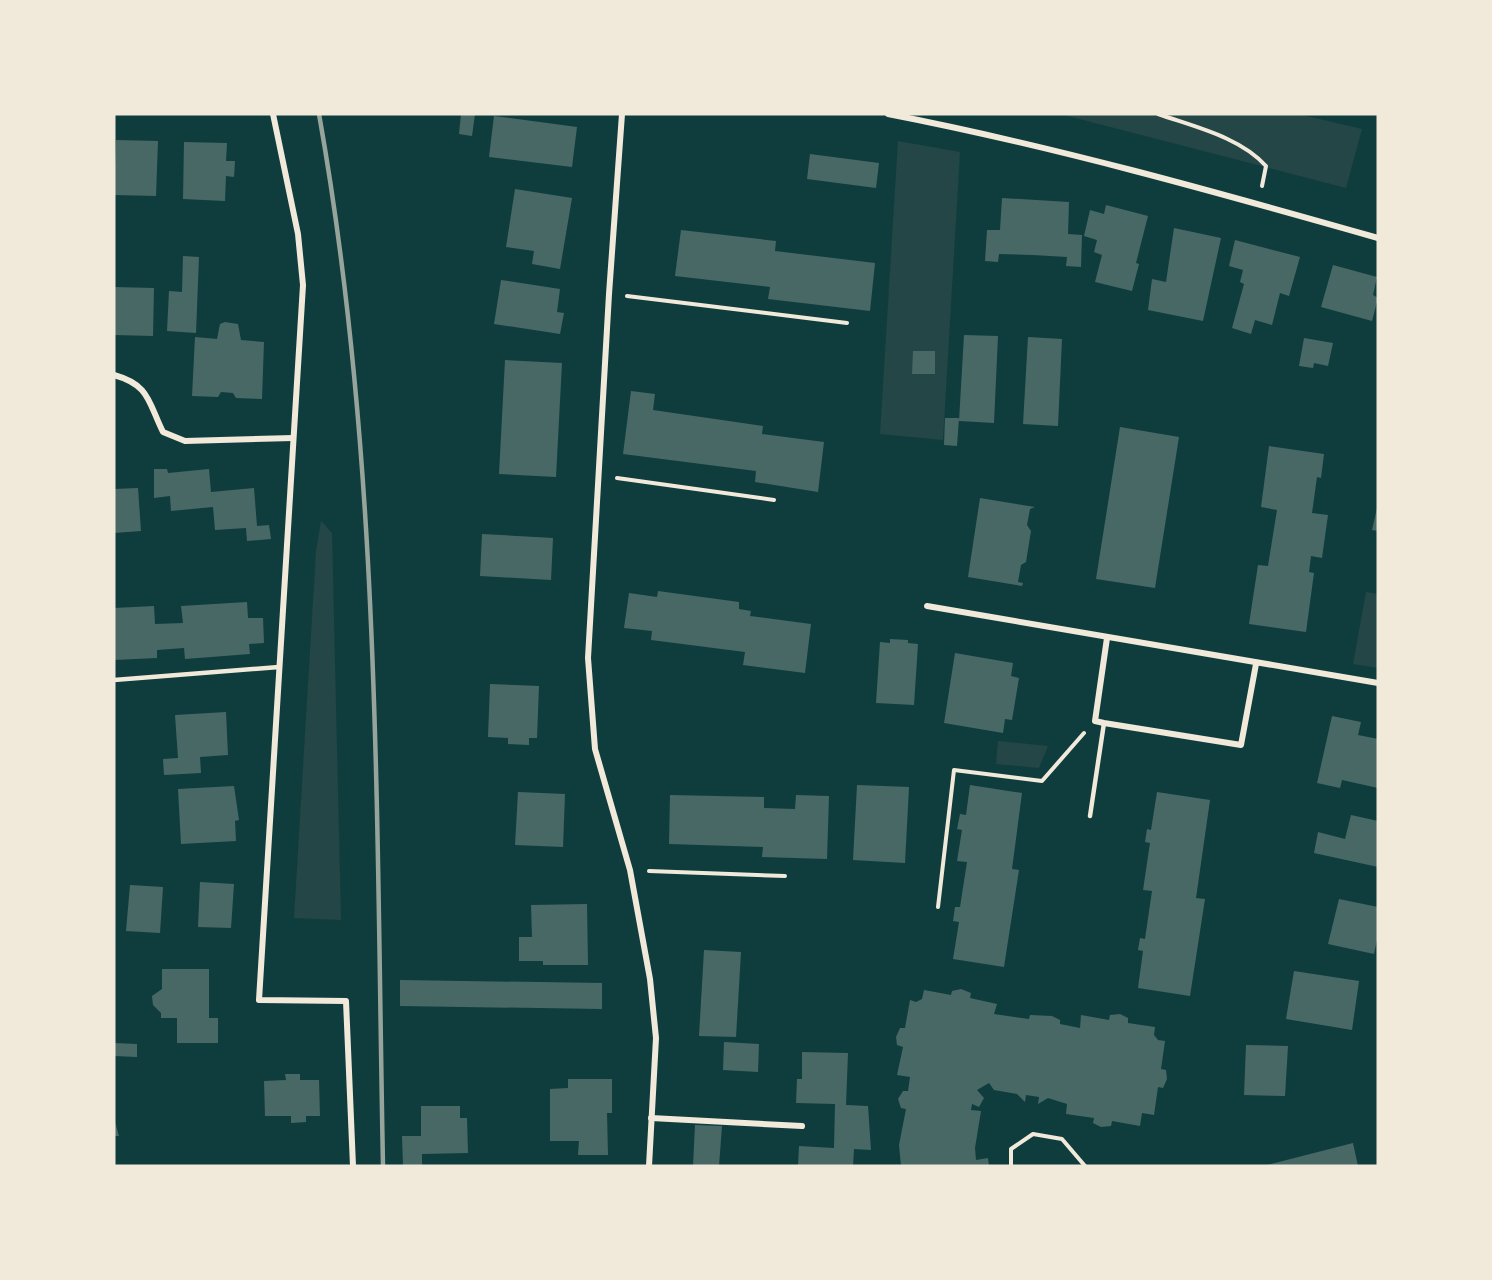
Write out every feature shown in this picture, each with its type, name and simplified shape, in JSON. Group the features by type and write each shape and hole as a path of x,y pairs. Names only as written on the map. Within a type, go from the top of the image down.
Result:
{"street":[{"path":"273,114 297,234 303,285 259,1000 346,1001 354,1166"},
{"path":"622,114 588,658 595,749 630,870 650,978 656,1038 649,1166"},
{"path":"888,114 980,133 1257,204 1378,238"},
{"path":"114,375 129,379 147,393 163,432 185,441 293,438"},
{"path":"927,606 1256,664 1378,683"},
{"path":"1107,638 1095,721 1104,723 1241,745 1256,664"},
{"path":"651,1118 802,1126"}],"lane":[{"path":"114,680 279,667"},
{"path":"1090,816 1104,723"}],"path":[{"path":"1158,114 1211,132 1254,152 1266,166 1257,204"},
{"path":"609,294 847,323"},
{"path":"598,475 774,500"},
{"path":"938,908 954,770 1042,781 1095,721"},
{"path":"630,870 785,876"},
{"path":"1011,1166 1011,1149 1033,1134 1062,1139 1085,1166"}],"shaded area":[{"path":"1060,114 1298,114 1362,129 1346,188"},
{"path":"898,141 960,152 943,440 880,434"},
{"path":"321,521 332,533 341,920 294,918 316,551"},
{"path":"1366,592 1378,594 1378,668 1353,664"},
{"path":"998,741 1048,746 1039,768 996,764"}],"building":[{"path":"461,114 475,114 472,136 459,134"},
{"path":"494,116 577,127 572,167 489,157"},
{"path":"116,140 158,141 156,196 114,195"},
{"path":"184,142 227,143 226,161 235,161 234,177 226,176 225,201 183,199"},
{"path":"810,154 879,163 876,188 807,179"},
{"path":"515,189 572,198 560,269 532,264 534,251 506,247"},
{"path":"1002,198 1069,202 1068,234 1082,235 1081,267 1066,266 1067,257 999,254 998,262 985,261 987,230 1000,230"},
{"path":"1106,205 1148,216 1136,263 1139,264 1132,291 1095,282 1102,255 1094,252 1097,240 1084,236 1090,210 1104,214"},
{"path":"1174,228 1221,238 1203,321 1148,310 1152,279 1166,282"},
{"path":"681,230 776,241 775,251 875,263 870,311 768,299 770,287 675,276"},
{"path":"1235,240 1300,257 1289,296 1280,293 1272,325 1255,320 1251,334 1232,328 1244,284 1240,282 1243,270 1229,266"},
{"path":"183,256 199,257 196,333 167,331 169,291 182,292"},
{"path":"1333,265 1377,277 1373,295 1378,298 1372,321 1321,307"},
{"path":"501,280 560,289 557,312 564,313 560,334 494,324"},
{"path":"114,287 154,288 153,336 114,335"},
{"path":"225,322 238,324 241,340 264,342 262,399 236,398 233,393 221,392 218,397 192,396 195,337 217,339 220,324"},
{"path":"964,335 998,336 994,423 959,421"},
{"path":"1028,337 1062,339 1058,426 1023,424"},
{"path":"1304,338 1333,343 1328,366 1314,363 1313,368 1299,366"},
{"path":"913,351 935,351 935,374 912,374"},
{"path":"505,360 562,363 556,477 499,474"},
{"path":"631,391 655,394 653,410 763,426 762,434 824,442 818,492 755,482 756,471 623,454"},
{"path":"945,418 959,418 957,446 944,445"},
{"path":"1120,427 1179,437 1155,588 1096,579"},
{"path":"1269,446 1324,454 1321,478 1317,477 1312,513 1328,515 1322,558 1311,556 1309,572 1314,573 1306,632 1249,624 1258,565 1268,566 1277,510 1261,507"},
{"path":"154,469 167,469 168,473 209,469 211,492 254,488 257,526 269,525 271,539 247,541 246,528 215,530 213,507 171,511 170,496 154,498"},
{"path":"138,488 141,531 114,533 114,489"},
{"path":"980,498 1035,507 1030,509 1027,525 1031,531 1026,562 1021,565 1018,582 1023,583 1022,586 968,577"},
{"path":"1378,508 1378,531 1372,530"},
{"path":"482,534 553,538 551,580 480,576"},
{"path":"658,591 739,602 739,609 751,611 750,616 811,624 805,673 743,665 745,652 651,640 652,631 624,628 629,593 657,597"},
{"path":"247,602 248,618 263,618 264,643 249,644 250,654 185,659 184,648 157,650 157,658 114,660 114,608 154,606 155,624 183,623 181,606"},
{"path":"890,639 908,640 908,643 918,644 914,705 876,703 880,642 890,643"},
{"path":"955,653 1013,663 1011,676 1019,678 1012,720 1005,719 1003,733 944,723"},
{"path":"490,684 539,686 537,738 529,738 529,745 508,744 508,738 488,737"},
{"path":"226,712 228,755 200,757 201,773 164,775 163,759 178,758 175,715"},
{"path":"1332,716 1361,722 1358,735 1378,739 1378,788 1342,780 1340,788 1317,783"},
{"path":"857,785 909,787 905,863 853,860"},
{"path":"970,785 1022,793 1012,869 1019,870 1004,967 953,959 959,922 953,921 955,907 960,907 967,862 957,861 962,830 957,829 960,814 966,815"},
{"path":"234,786 239,820 235,821 236,841 181,844 178,789"},
{"path":"518,792 565,794 563,847 515,845"},
{"path":"1157,792 1210,800 1196,898 1205,899 1190,996 1138,988 1143,951 1138,950 1140,938 1145,939 1152,891 1143,890 1150,843 1145,842 1147,829 1151,830"},
{"path":"670,795 764,797 764,808 795,809 796,795 829,796 827,859 762,857 763,847 669,844"},
{"path":"1351,815 1378,821 1378,867 1314,853 1318,832 1345,839"},
{"path":"200,882 234,884 231,928 198,927"},
{"path":"130,885 163,887 160,933 126,931"},
{"path":"1339,899 1378,907 1378,935 1374,954 1328,944"},
{"path":"587,904 588,965 543,965 543,961 519,961 519,937 532,937 531,905"},
{"path":"704,950 741,952 736,1037 699,1036"},
{"path":"162,969 209,969 209,1018 218,1018 218,1043 177,1043 177,1018 161,1018 161,1013 153,1005 152,996 162,989"},
{"path":"1294,971 1359,981 1352,1030 1286,1019"},
{"path":"400,980 602,983 602,1009 400,1006"},
{"path":"961,989 971,993 970,998 997,1004 994,1014 1029,1019 1030,1015 1052,1016 1060,1020 1060,1024 1080,1028 1081,1015 1109,1020 1110,1015 1120,1014 1128,1018 1128,1023 1155,1027 1154,1035 1158,1040 1165,1041 1161,1069 1166,1070 1167,1079 1163,1088 1158,1087 1154,1115 1142,1113 1140,1126 1112,1121 1111,1126 1101,1127 1093,1123 1094,1118 1066,1114 1067,1104 1048,1098 1038,1104 1039,1097 1026,1095 1025,1102 1017,1094 994,1090 989,1083 977,1090 984,1098 979,1107 972,1104 971,1110 981,1111 975,1148 976,1160 988,1158 989,1166 901,1166 899,1145 906,1109 901,1108 898,1099 903,1091 908,1091 910,1077 897,1075 903,1047 897,1045 896,1037 900,1028 905,1028 910,1000 916,1002 922,999 924,990 951,995 952,991"},
{"path":"724,1042 759,1044 758,1072 723,1070"},
{"path":"114,1043 137,1044 137,1057 114,1056"},
{"path":"1246,1045 1288,1046 1285,1096 1244,1095"},
{"path":"802,1052 848,1053 846,1105 868,1106 871,1150 854,1149 853,1166 798,1166 799,1146 834,1148 835,1104 796,1103 797,1079 802,1079"},
{"path":"285,1074 300,1074 300,1080 319,1080 320,1116 306,1116 306,1122 291,1123 291,1116 265,1116 264,1081 286,1080"},
{"path":"568,1079 612,1079 612,1113 607,1113 608,1155 578,1155 579,1141 550,1141 550,1089 568,1088"},
{"path":"421,1106 460,1106 460,1118 467,1118 468,1153 422,1154 422,1166 403,1166 402,1136 421,1136"},
{"path":"115,1122 119,1136 114,1136"},
{"path":"695,1125 722,1126 719,1166 693,1166"},
{"path":"1353,1143 1358,1166 1267,1166 1267,1165"}],"railway":[{"path":"319,114 339,244 354,375 365,507 376,770 383,1166"}]}
